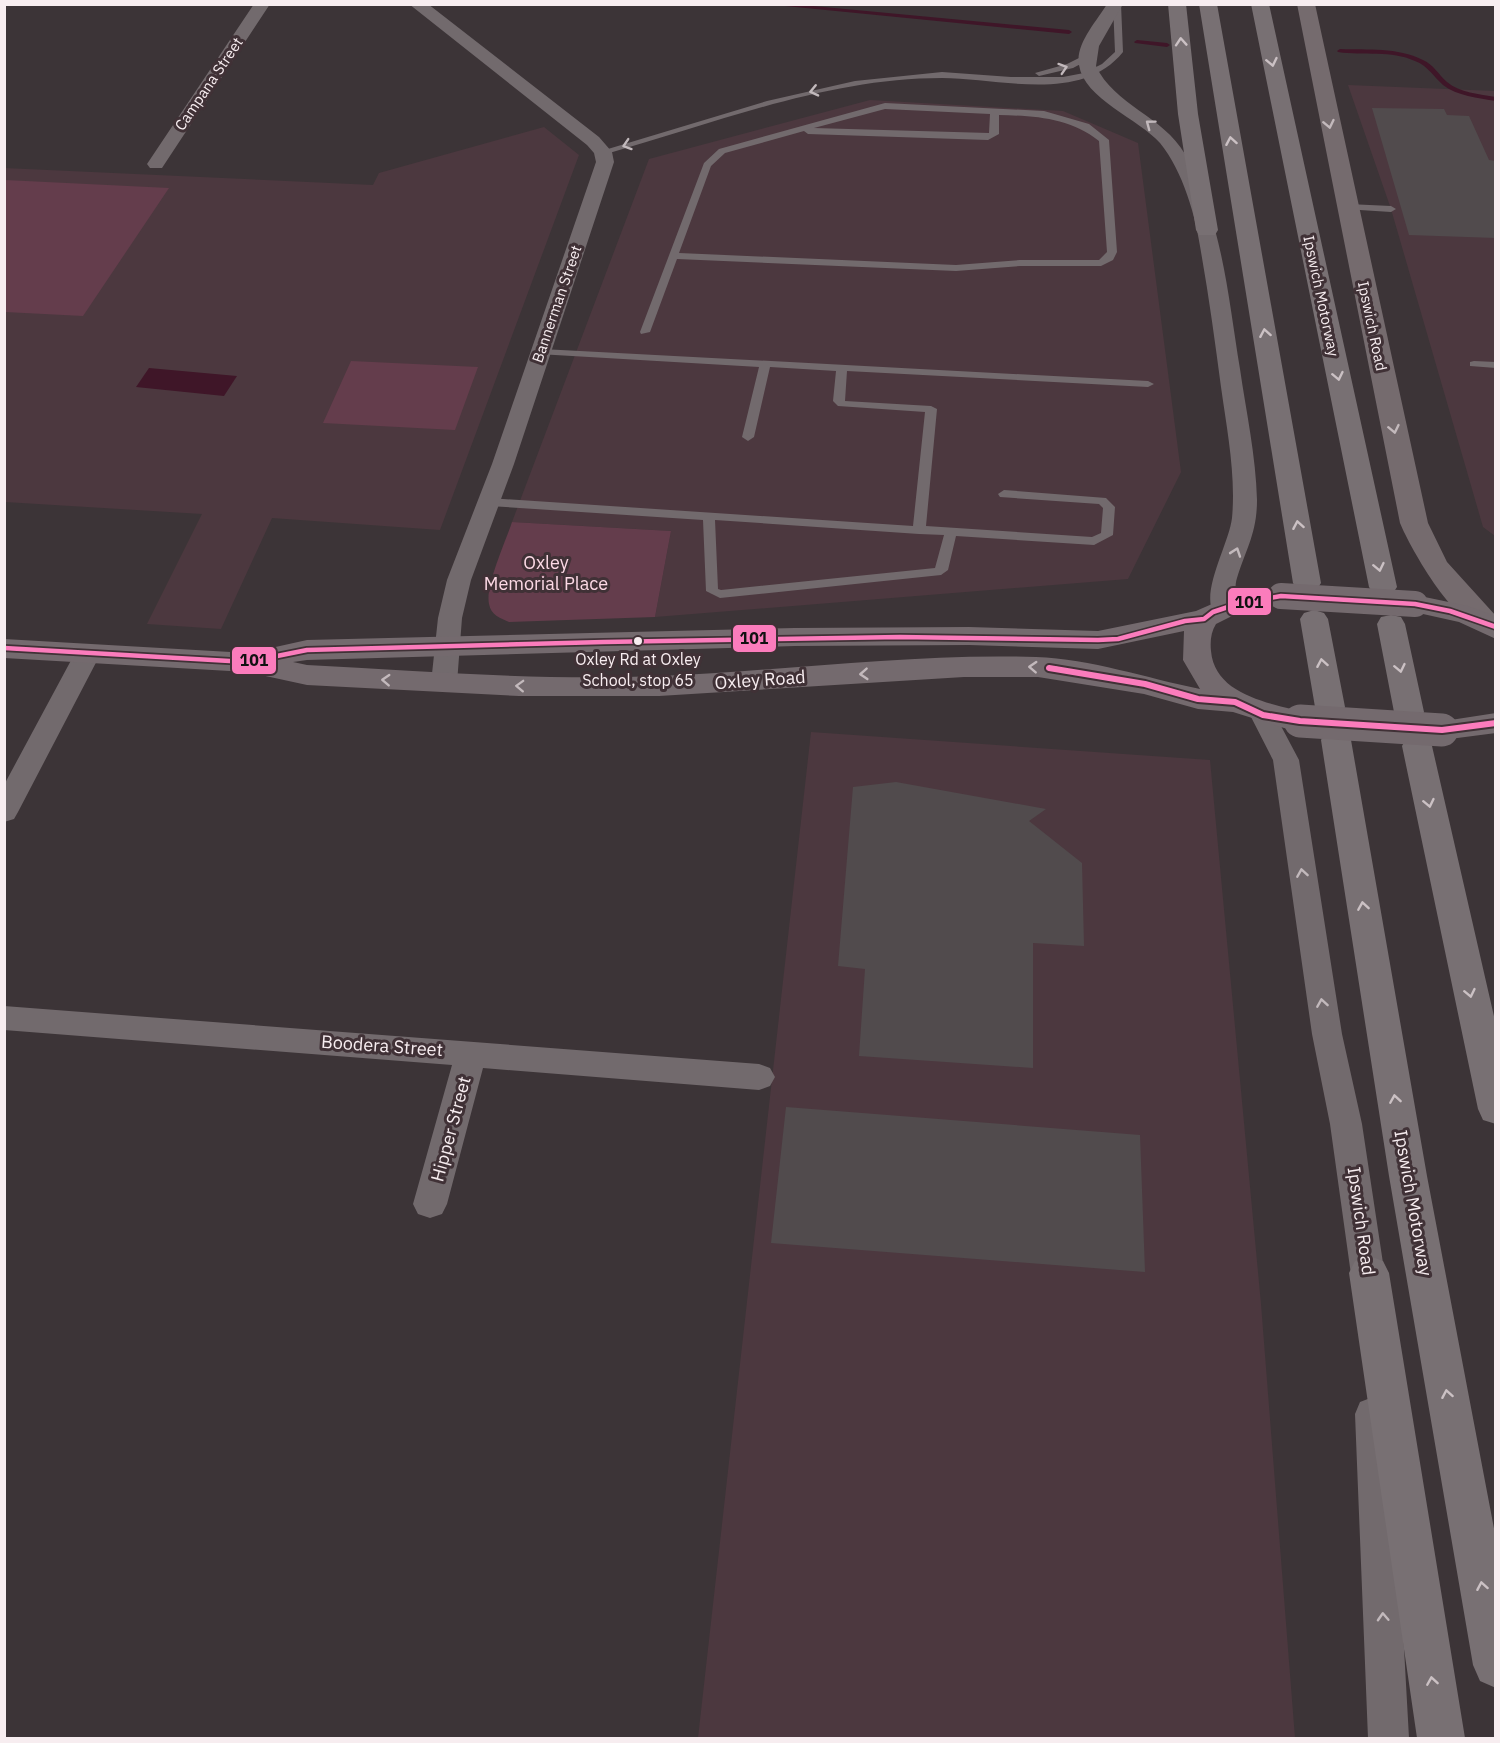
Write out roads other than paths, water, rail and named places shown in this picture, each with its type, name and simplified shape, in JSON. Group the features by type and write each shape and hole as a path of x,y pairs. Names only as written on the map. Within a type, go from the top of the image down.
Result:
{"highway":[{"path":"1177,4 1188,114 1207,230"},
{"path":"1208,4 1307,583"},
{"name":"Ipswich Motorway","path":"1260,4 1383,587"},
{"name":"Ipswich Motorway","path":"1314,619 1408,1176 1496,1665"},
{"path":"1391,624 1409,712"},
{"path":"1429,738 1496,1109"},
{"path":"1369,1273 1441,1738"}],"main road":[{"name":"Ipswich Road","path":"1306,4 1414,523 1423,548 1437,571 1493,627"},
{"name":"Oxley Road","path":"247,662 307,650 795,637 969,636 1118,639 1281,596 1415,604 1450,611 1493,627"},
{"path":"1214,614 1197,637 1197,659 1215,687 1249,708"},
{"name":"Oxley Road","path":"4,648 247,662 307,675 554,687 658,686 964,667 1038,667 1145,684 1198,699 1249,708 1300,721 1429,738 1496,723"}],"street":[{"name":"Campana Street","path":"156,164 262,4"},
{"path":"417,4 593,141 603,152"},
{"path":"1116,4 1100,29 1089,65 1106,92 1157,129 1167,140 1178,158 1207,230 1238,428 1245,499 1243,524 1236,553 1224,580 1214,614"},
{"name":"Bannerman Street","path":"444,683 450,618 459,580 542,352 603,168 603,152"},
{"path":"4,812 88,653"},
{"name":"Ipswich Road","path":"1249,708 1286,760 1326,1024 1346,1124 1369,1273 1387,1730"},
{"name":"Boodera Street","path":"4,1018 759,1077"},
{"name":"Hipper Street","path":"430,1204 471,1053"}],"lane":[{"path":"994,77 1089,65 1105,67 1119,52 1116,4"},
{"path":"603,152 784,98 872,81 906,76 994,77 1042,81 1089,65"},
{"path":"645,332 673,256 707,165 714,157 727,149 885,106 995,110 1065,118 1092,129 1104,140 1112,252 1109,258 1089,265 1020,263 956,268 673,256"},
{"path":"792,130 988,137 994,134 995,110"},
{"path":"1348,207 1391,209"},
{"path":"542,352 1148,384"},
{"path":"748,437 765,364"},
{"path":"1474,364 1496,365"},
{"path":"842,368 839,401 842,404 932,409 919,530"},
{"path":"489,502 1094,541 1107,535 1109,507 1102,501 1004,494"},
{"path":"708,516 712,591 720,594 937,572 942,570 946,562 951,532"}],"waterway":[{"path":"768,4 1069,32"},
{"path":"1137,42 1167,45"},
{"path":"1340,51 1380,52 1410,56 1428,65 1442,81 1451,87 1470,94 1496,99"}],"place":[{"name":"Oxley Rd at Oxley School, stop 65","path":"638,641"}],"park label":[{"name":"Oxley Memorial Place","path":"546,573"}]}
